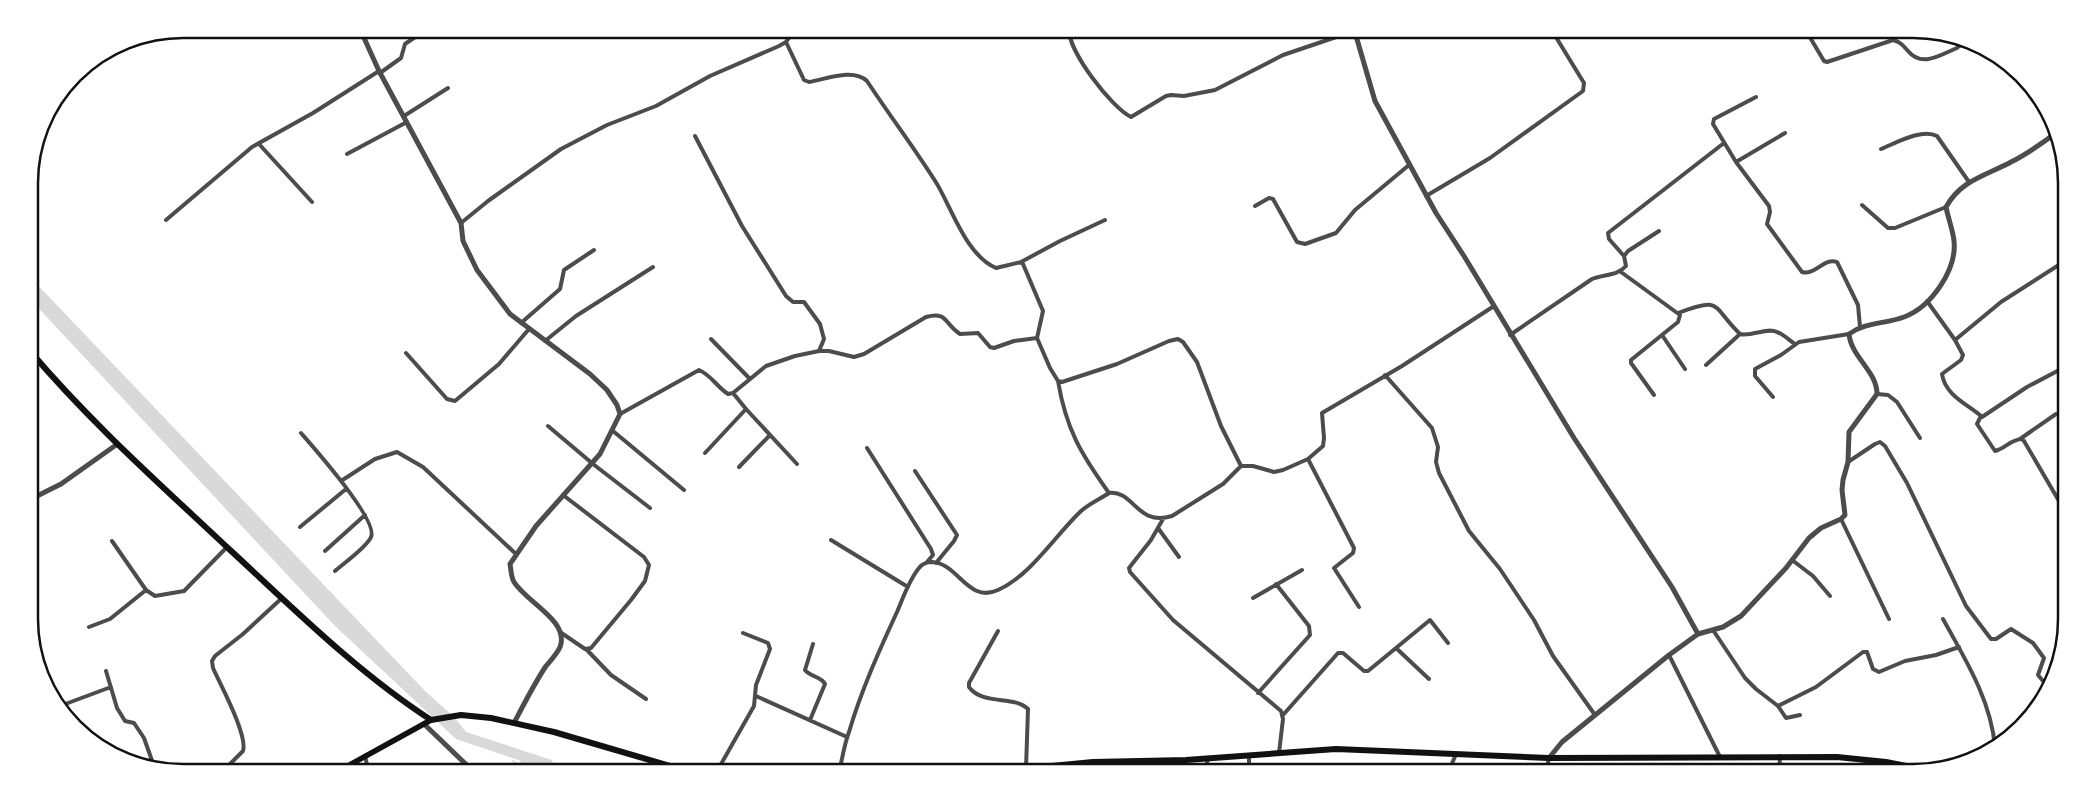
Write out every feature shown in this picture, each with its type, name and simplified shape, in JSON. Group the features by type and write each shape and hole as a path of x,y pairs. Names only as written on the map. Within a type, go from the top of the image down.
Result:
{"main road":[{"path":"38,360 116,445 282,598 371,678 432,720"},
{"path":"351,764 432,720 461,715 514,723 554,732 663,764"},
{"path":"1071,764 1208,759 1336,749 1549,758 1780,756 1858,758 1891,764"}],"street":[{"path":"364,37 380,72 461,223 463,241 477,270 510,314 590,374 606,390 617,405 620,414"},
{"path":"166,220 258,144 313,113 401,58 405,44 415,37"},
{"path":"461,223 488,200 561,149 608,125 656,106 710,76 786,42 789,37"},
{"path":"1070,37 1091,76 1110,99 1131,118 1171,94 1184,96 1215,90 1283,55 1334,37"},
{"path":"1356,37 1375,101 1426,196 1574,438 1672,587 1698,634"},
{"path":"1426,196 1490,158 1582,91 1584,83 1556,37"},
{"path":"1810,37 1824,61 1827,62 1893,40 1900,41 1913,58 1918,60 1926,60 1958,48 1960,45"},
{"path":"786,42 804,80 809,82 854,74 861,76 867,81 938,186 966,240 986,262 996,268 1021,262 1060,240 1105,220"},
{"path":"404,116 448,88"},
{"path":"1756,97 1714,119 1712,124 1736,162 1769,206 1767,224 1802,272 1809,273 1829,261 1837,262 1858,305 1860,327"},
{"path":"347,154 407,122"},
{"path":"1736,162 1785,133"},
{"path":"1881,149 1922,134 1931,133 1937,136 1969,182"},
{"path":"695,136 742,226 786,296 793,302 804,302 820,324 824,339 818,351"},
{"path":"1862,205 1888,228 1896,228 1946,207 1952,196 1969,182 2030,152 2050,137"},
{"path":"1510,335 1592,279 1603,274 1621,272 1626,266 1624,256 1609,239 1608,233 1724,143"},
{"path":"258,144 312,202"},
{"path":"1255,206 1269,198 1273,199 1297,242 1305,244 1336,233 1355,210 1409,166"},
{"path":"1773,396 1755,376 1754,372 1760,366 1781,355 1795,344 1849,334 1860,327 1905,317 1927,301 1948,272 1952,258 1955,241 1946,207"},
{"path":"1624,256 1628,251 1659,231"},
{"path":"521,323 560,289 564,270 594,250"},
{"path":"1021,262 1026,268 1043,311 1037,338 1058,381 1062,410 1091,468 1109,493"},
{"path":"1955,340 2001,302 2058,265"},
{"path":"545,341 576,316 653,267"},
{"path":"1621,272 1678,313 1680,318 1678,322 1631,360 1631,363 1654,395"},
{"path":"1927,301 1955,340 1963,357 1943,372 1943,378 1953,395 1982,417"},
{"path":"1678,313 1702,304 1710,304 1716,306 1740,334 1745,335 1771,330 1795,344"},
{"path":"927,562 936,563 953,571 968,587 981,593 990,593 998,590 1024,572 1082,510 1109,493 1121,495 1145,515 1163,519 1172,516 1223,484 1241,466 1266,468 1274,472 1283,470 1308,458 1323,446 1322,413 1385,376 1494,306"},
{"path":"514,723 546,667 560,648 562,639 551,618 523,594 513,580 510,564 536,526 600,454 620,414 699,370 705,372 728,394 758,371 773,363 818,351 829,351 854,357 864,354 926,317 936,314 943,317 960,334 978,333 990,347 994,348 1024,339 1037,338"},
{"path":"406,353 447,399 455,401 499,364 529,329"},
{"path":"1706,365 1740,334"},
{"path":"1849,334 1852,346 1874,382 1877,394"},
{"path":"1662,335 1685,369"},
{"path":"711,339 750,379"},
{"path":"1058,381 1062,382 1117,364 1169,341 1178,339 1183,342 1197,362 1221,426 1241,466"},
{"path":"2056,414 2020,439 2014,440 1999,450 1995,450 1977,424 1982,417 2027,387 2058,371"},
{"path":"1385,376 1432,428 1438,447 1436,462 1439,473 1469,532 1500,570 1530,612 1553,656 1595,715"},
{"path":"733,392 746,409 797,464"},
{"path":"1877,394 1888,395 1897,402 1920,438"},
{"path":"1548,764 1549,758 1562,742 1669,655 1698,634 1733,622 1741,616 1815,532 1841,519 1845,515 1842,480 1848,462 1847,438 1849,432 1877,394"},
{"path":"705,453 746,409"},
{"path":"548,426 592,464 650,508"},
{"path":"613,431 684,490"},
{"path":"301,433 341,482 365,515 372,529 372,536 335,571"},
{"path":"739,467 770,435"},
{"path":"2020,439 2027,445 2058,499"},
{"path":"1848,462 1875,444 1880,442 1885,446 1907,483 1969,612 1991,639 1996,639 2011,629 2036,646 2044,658 2038,674 2044,681"},
{"path":"38,496 61,484 116,445"},
{"path":"841,764 847,738 875,660 908,587 919,568 933,555 867,448"},
{"path":"341,482 375,459 397,452 423,467 516,554"},
{"path":"1308,458 1354,548 1353,553 1334,568 1359,607"},
{"path":"916,472 957,535 936,563"},
{"path":"300,527 346,489"},
{"path":"563,495 644,557 649,566 645,581 631,600 594,646 587,650"},
{"path":"325,551 365,515"},
{"path":"1163,519 1129,568 1130,572 1173,620 1283,715"},
{"path":"1841,519 1889,619"},
{"path":"1158,528 1179,557"},
{"path":"831,540 908,587"},
{"path":"112,541 146,590 155,596 184,591 227,546"},
{"path":"1792,560 1813,576 1830,596"},
{"path":"1253,598 1302,570"},
{"path":"1258,693 1310,635 1309,626 1276,584"},
{"path":"89,627 110,619 146,590"},
{"path":"230,764 243,751 243,740 234,714 213,668 212,661 215,656 244,634 282,598"},
{"path":"1943,619 1974,674 1994,739"},
{"path":"1279,753 1283,715 1336,654 1343,653 1364,671 1368,671 1430,620 1448,643"},
{"path":"1713,630 1732,660 1751,684 1778,706 1786,718 1800,716"},
{"path":"998,631 969,683 969,688 974,693 988,699 1018,704 1028,708 1026,764"},
{"path":"560,632 587,650 611,675 646,699"},
{"path":"721,764 754,706 756,685 771,646 763,640 743,633"},
{"path":"810,720 825,684 821,679 808,674 805,670 813,644"},
{"path":"1778,706 1816,687 1863,652 1867,652 1873,669 1879,672 1905,661 1928,658 1959,647"},
{"path":"1396,648 1428,679"},
{"path":"1669,655 1720,757"},
{"path":"106,671 124,721 134,723 144,738 153,761"},
{"path":"65,704 111,687"},
{"path":"756,696 847,738"},
{"path":"424,724 466,764"},
{"path":"1452,764 1456,754"},
{"path":"1249,755 1249,764"},
{"path":"365,756 367,764"},
{"path":"1780,756 1780,764"},
{"path":"1207,764 1208,759"}],"shaded area":[{"path":"38,285 426,692 453,716 466,732 552,760 552,762 558,764 519,764 521,761 456,739 335,626 38,308"}]}
